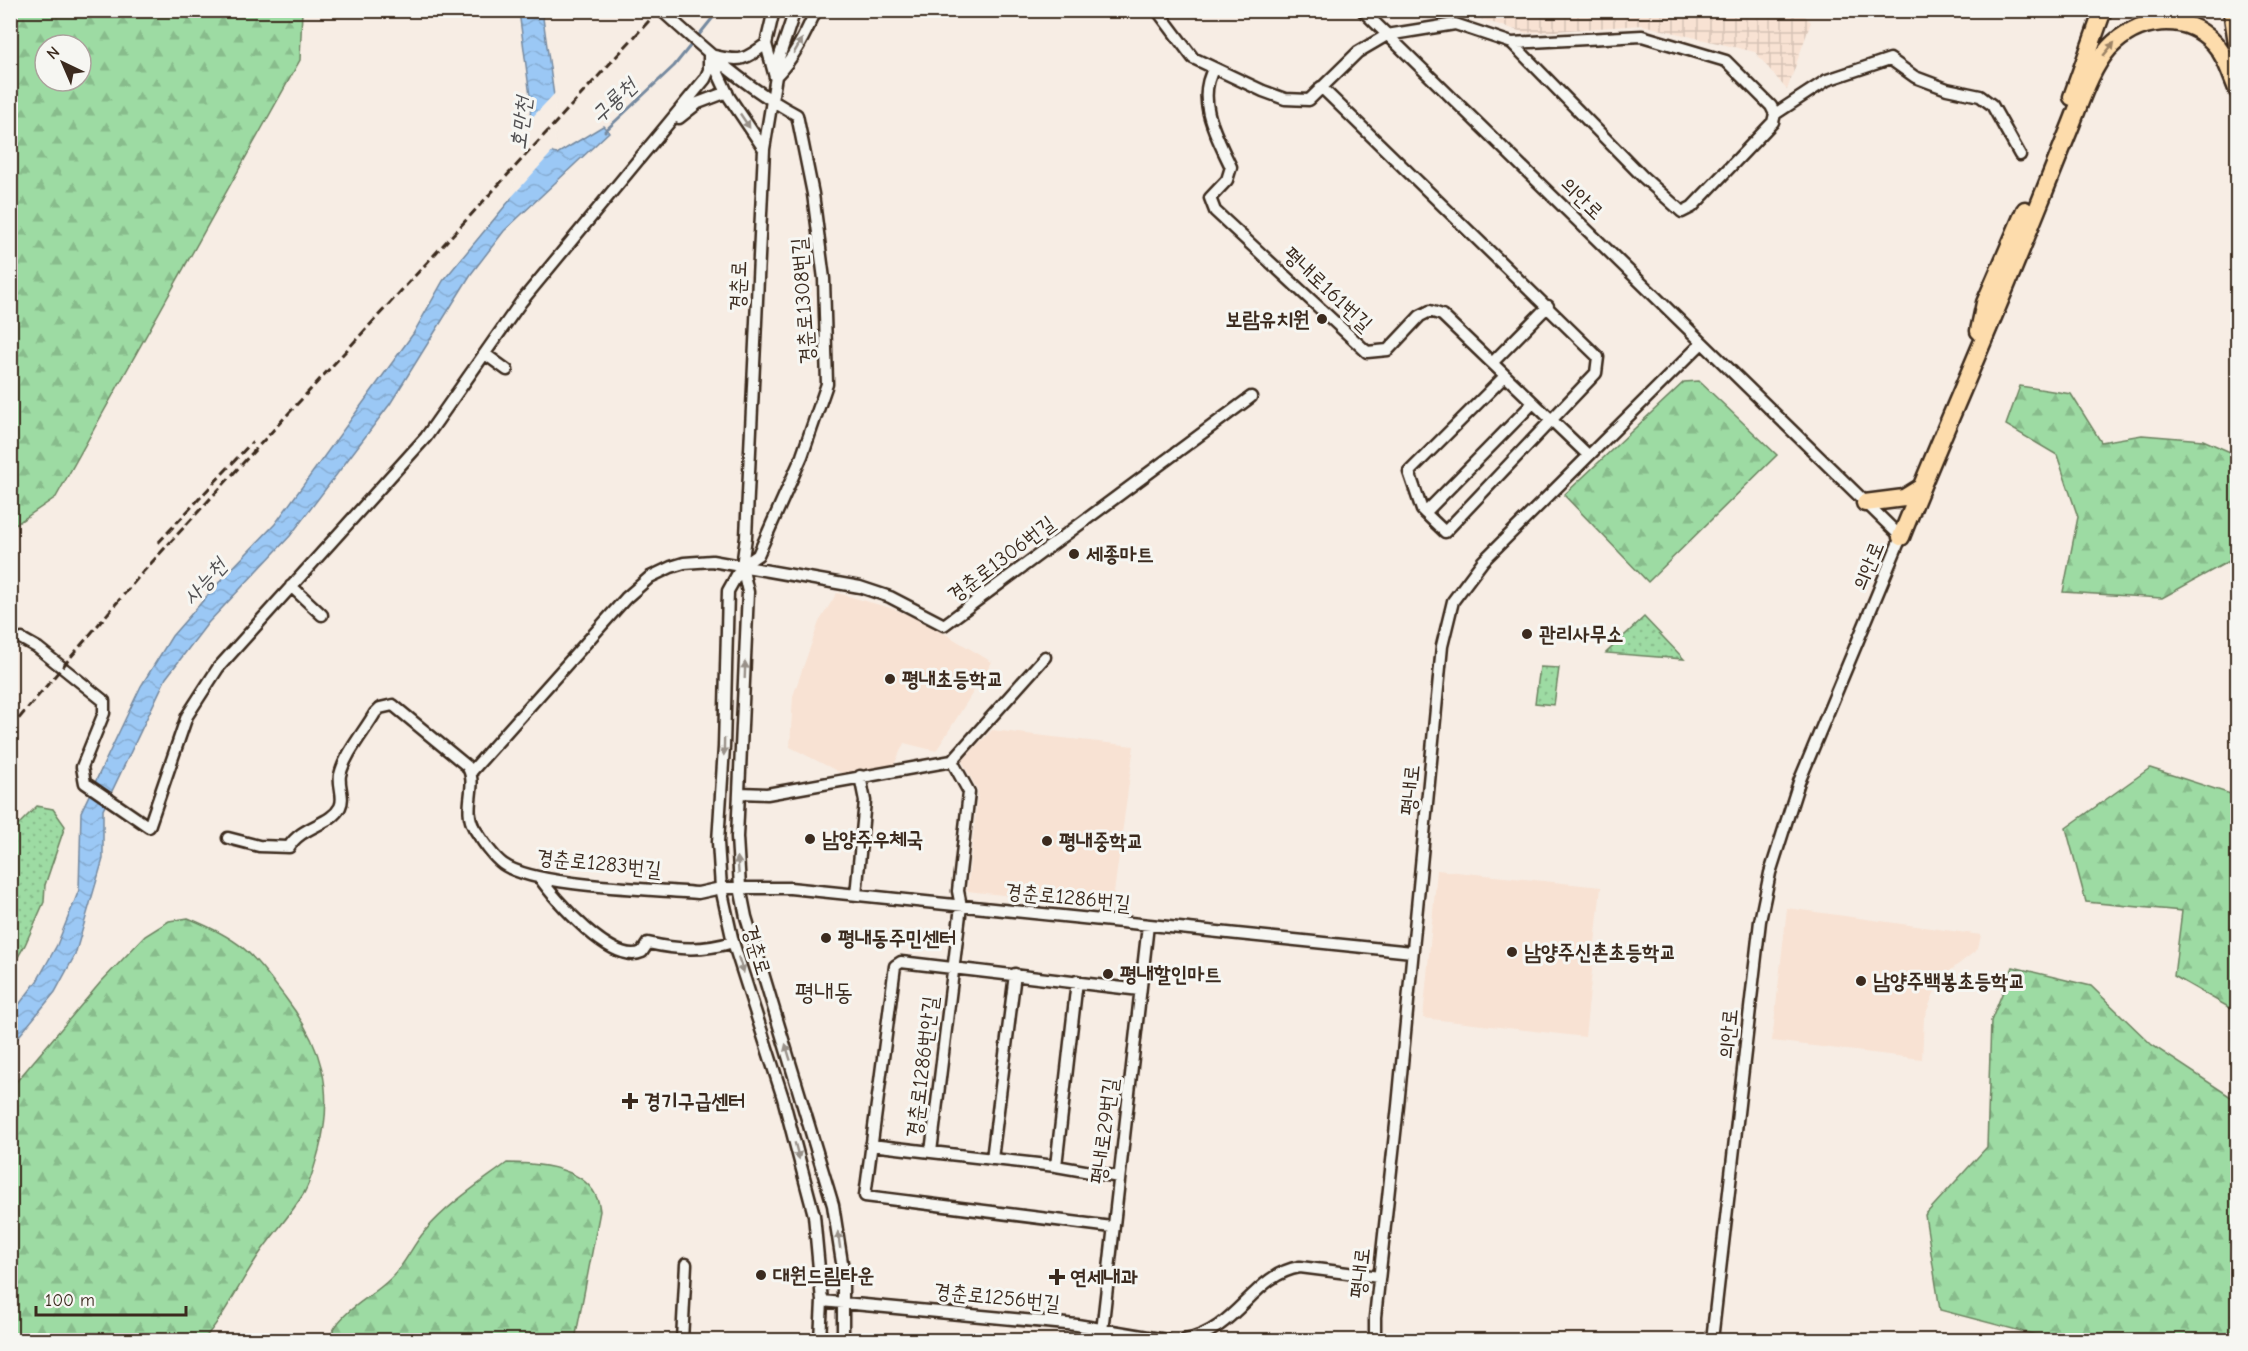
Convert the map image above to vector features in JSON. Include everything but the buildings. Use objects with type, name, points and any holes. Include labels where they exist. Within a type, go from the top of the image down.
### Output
[{"type":"highway","points":[[1972,361],[1985,303],[2064,119],[2103,10]]},
{"type":"highway","points":[[2232,10],[2238,49]]},
{"type":"highway","points":[[1901,537],[1972,361],[1998,308],[2081,100],[2107,50],[2133,28],[2165,21],[2181,24],[2213,41],[2224,56],[2238,91]]},
{"type":"highway","points":[[1865,503],[1904,498],[1920,488]]},
{"type":"street","points":[[660,10],[705,51],[771,101]]},
{"type":"street","points":[[774,10],[766,44],[775,78]]},
{"type":"street","name":"경춘로","points":[[795,10],[775,78],[764,148],[746,537],[742,566],[748,592],[737,837],[740,887],[746,917],[833,1205],[843,1269],[845,1303],[843,1341]]},
{"type":"street","points":[[775,78],[788,64],[816,10]]},
{"type":"street","points":[[1157,10],[1193,58],[1286,99],[1309,100],[1358,52],[1387,35],[1455,24],[1512,43],[1642,36],[1726,61],[1771,106],[1775,114],[1773,122],[1692,207],[1683,212],[1643,177],[1512,43]]},
{"type":"street","name":"의안로","points":[[1362,10],[1901,537],[1799,782],[1770,873],[1760,921],[1712,1341]]},
{"type":"street","points":[[705,51],[735,61],[747,58],[766,44]]},
{"type":"street","points":[[705,51],[727,92],[764,148]]},
{"type":"street","points":[[22,639],[55,660],[104,701],[104,713],[82,767],[85,783],[138,821],[149,826],[181,732],[200,695],[229,653],[426,437],[521,302],[705,79],[709,70],[705,51]]},
{"type":"street","points":[[1775,114],[1827,80],[1890,59],[1915,77],[1986,100],[1998,114],[2008,137],[2020,155]]},
{"type":"street","name":"평내로161번길","points":[[1214,68],[1207,80],[1209,121],[1231,167],[1227,180],[1210,198],[1215,211],[1367,352],[1388,350],[1420,316],[1430,311],[1442,315],[1588,455]]},
{"type":"street","points":[[1321,87],[1598,357],[1596,373],[1445,532],[1425,513],[1409,472],[1505,376]]},
{"type":"street","points":[[656,139],[698,103],[727,92]]},
{"type":"street","name":"경춘로1308번길","points":[[742,566],[758,555],[802,456],[827,384],[828,373],[824,279],[813,194],[797,115],[771,101]]},
{"type":"street","points":[[1492,363],[1548,306]]},
{"type":"street","name":"평내로","points":[[1375,1341],[1379,1277],[1442,646],[1453,601],[1483,561],[1702,343]]},
{"type":"street","points":[[484,354],[507,370]]},
{"type":"street","name":"경춘로1306번길","points":[[742,566],[860,586],[890,597],[944,625],[1251,397]]},
{"type":"street","points":[[1425,513],[1533,403]]},
{"type":"street","points":[[228,838],[259,846],[289,847],[298,834],[335,814],[341,802],[339,783],[343,766],[375,713],[386,705],[398,707],[471,772],[626,598],[650,577],[684,563],[712,561],[742,566]]},
{"type":"street","name":"경춘로","points":[[742,566],[728,591],[724,747],[718,842],[721,888],[733,942],[783,1098],[811,1205],[819,1253],[822,1301],[820,1341]]},
{"type":"street","points":[[291,586],[322,615]]},
{"type":"street","points":[[740,793],[767,794],[952,761],[1045,657]]},
{"type":"street","name":"경춘로1286번안길","points":[[952,761],[969,792],[958,891],[961,906],[931,1152],[1056,1166],[1119,1177]]},
{"type":"street","name":"경춘로1283번길","points":[[471,772],[468,805],[473,825],[503,864],[523,874],[540,878],[698,893],[721,888]]},
{"type":"street","points":[[856,895],[865,801],[860,776]]},
{"type":"street","points":[[540,878],[551,894],[587,929],[627,954],[642,952],[648,943],[681,950],[717,947],[733,942]]},
{"type":"street","name":"경춘로1286번길","points":[[721,888],[790,888],[1412,952]]},
{"type":"street","name":"평내로29번길","points":[[1102,1335],[1112,1227],[1148,925]]},
{"type":"street","points":[[1112,1227],[865,1196],[871,1145],[895,966],[901,962],[1140,990]]},
{"type":"street","points":[[992,1159],[1015,974]]},
{"type":"street","points":[[1056,1166],[1077,981]]},
{"type":"street","points":[[871,1145],[931,1152]]},
{"type":"street","points":[[682,1341],[686,1263]]},
{"type":"street","points":[[1185,1341],[1202,1338],[1220,1328],[1275,1275],[1287,1269],[1300,1267],[1379,1277]]},
{"type":"street","name":"경춘로1256번길","points":[[822,1301],[1167,1341]]},
{"type":"shaded area","points":[[1417,11],[1799,11],[1811,22],[1787,90],[1755,52],[1642,25],[1526,33],[1470,16]]},
{"type":"shaded area","name":"평내초등학교","points":[[837,593],[894,609],[927,623],[992,662],[936,751],[904,743],[894,765],[843,774],[790,747],[793,696],[819,622]]},
{"type":"shaded area","name":"평내중학교","points":[[992,730],[1134,746],[1112,907],[967,891],[978,791],[962,761]]},
{"type":"shaded area","name":"남양주신촌초등학교","points":[[1437,870],[1601,887],[1585,1037],[1423,1018]]},
{"type":"shaded area","name":"남양주백봉초등학교","points":[[1787,908],[1981,935],[1978,949],[1951,970],[1934,993],[1924,1018],[1922,1059],[1772,1041]]},
{"type":"green space","points":[[11,10],[302,11],[300,60],[56,497],[15,525],[11,537]]},
{"type":"green space","points":[[1699,381],[1777,455],[1648,582],[1564,495],[1684,382]]},
{"type":"green space","points":[[2020,386],[2071,394],[2101,442],[2142,435],[2203,440],[2237,455],[2237,580],[2231,560],[2162,598],[2063,592],[2078,517],[2057,455],[2006,425]]},
{"type":"green space","points":[[1644,617],[1684,659],[1606,653]]},
{"type":"green space","points":[[1540,667],[1559,668],[1554,705],[1535,703]]},
{"type":"green space","points":[[2150,768],[2237,796],[2237,1012],[2174,976],[2182,911],[2086,902],[2066,828]]},
{"type":"green space","points":[[37,806],[53,809],[65,826],[45,885],[44,902],[25,945],[11,969],[11,832]]},
{"type":"green space","points":[[188,918],[221,933],[244,948],[285,997],[308,1033],[322,1069],[326,1108],[324,1128],[309,1183],[203,1340],[11,1340],[11,1088],[100,983],[145,936],[169,921]]},
{"type":"green space","points":[[2013,967],[2091,986],[2152,1045],[2237,1101],[2237,1340],[2055,1340],[1940,1310],[1925,1215],[1987,1147],[1991,1021]]},
{"type":"green space","points":[[507,1163],[536,1164],[565,1171],[589,1185],[596,1197],[600,1211],[575,1340],[329,1340],[333,1330],[347,1313],[396,1273],[420,1237],[434,1221]]},
{"type":"water","points":[[519,11],[542,11],[554,96],[552,153],[557,154],[603,126],[609,132],[504,231],[471,274],[390,404],[290,536],[208,623],[166,678],[103,810],[103,859],[75,955],[55,992],[11,1046],[11,1015],[37,981],[57,945],[79,890],[81,812],[141,686],[172,636],[275,524],[413,334],[443,281],[510,200],[527,159],[531,104]]},
{"type":"pier","points":[[556,92],[555,149],[488,223],[508,198],[524,158],[526,124]]},
{"type":"waterway","name":"구룡천","points":[[605,131],[674,66],[719,10]]},
{"type":"railway","points":[[10,729],[142,573],[659,10]]},
{"type":"railway","points":[[158,543],[252,442]]},
{"type":"place","name":"보람유치원","points":[[1322,319]]},
{"type":"place","name":"세종마트","points":[[1074,554]]},
{"type":"place","name":"관리사무소","points":[[1527,634]]},
{"type":"place","name":"평내초등학교","points":[[890,679]]},
{"type":"place","name":"남양주우체국","points":[[810,839]]},
{"type":"place","name":"평내중학교","points":[[1047,841]]},
{"type":"place","name":"평내동주민센터","points":[[826,938]]},
{"type":"place","name":"남양주신촌초등학교","points":[[1512,952]]},
{"type":"place","name":"평내할인마트","points":[[1108,974]]},
{"type":"place","name":"남양주백봉초등학교","points":[[1861,981]]},
{"type":"place","name":"경기구급센터","points":[[630,1101]]},
{"type":"place","name":"대원드림타운","points":[[761,1275]]},
{"type":"place","name":"연세내과","points":[[1057,1277]]},
{"type":"district","name":"평내동","points":[[824,992]]},
{"type":"water label","name":"호만천","points":[[520,123]]},
{"type":"water label","name":"사능천","points":[[204,581]]}]
